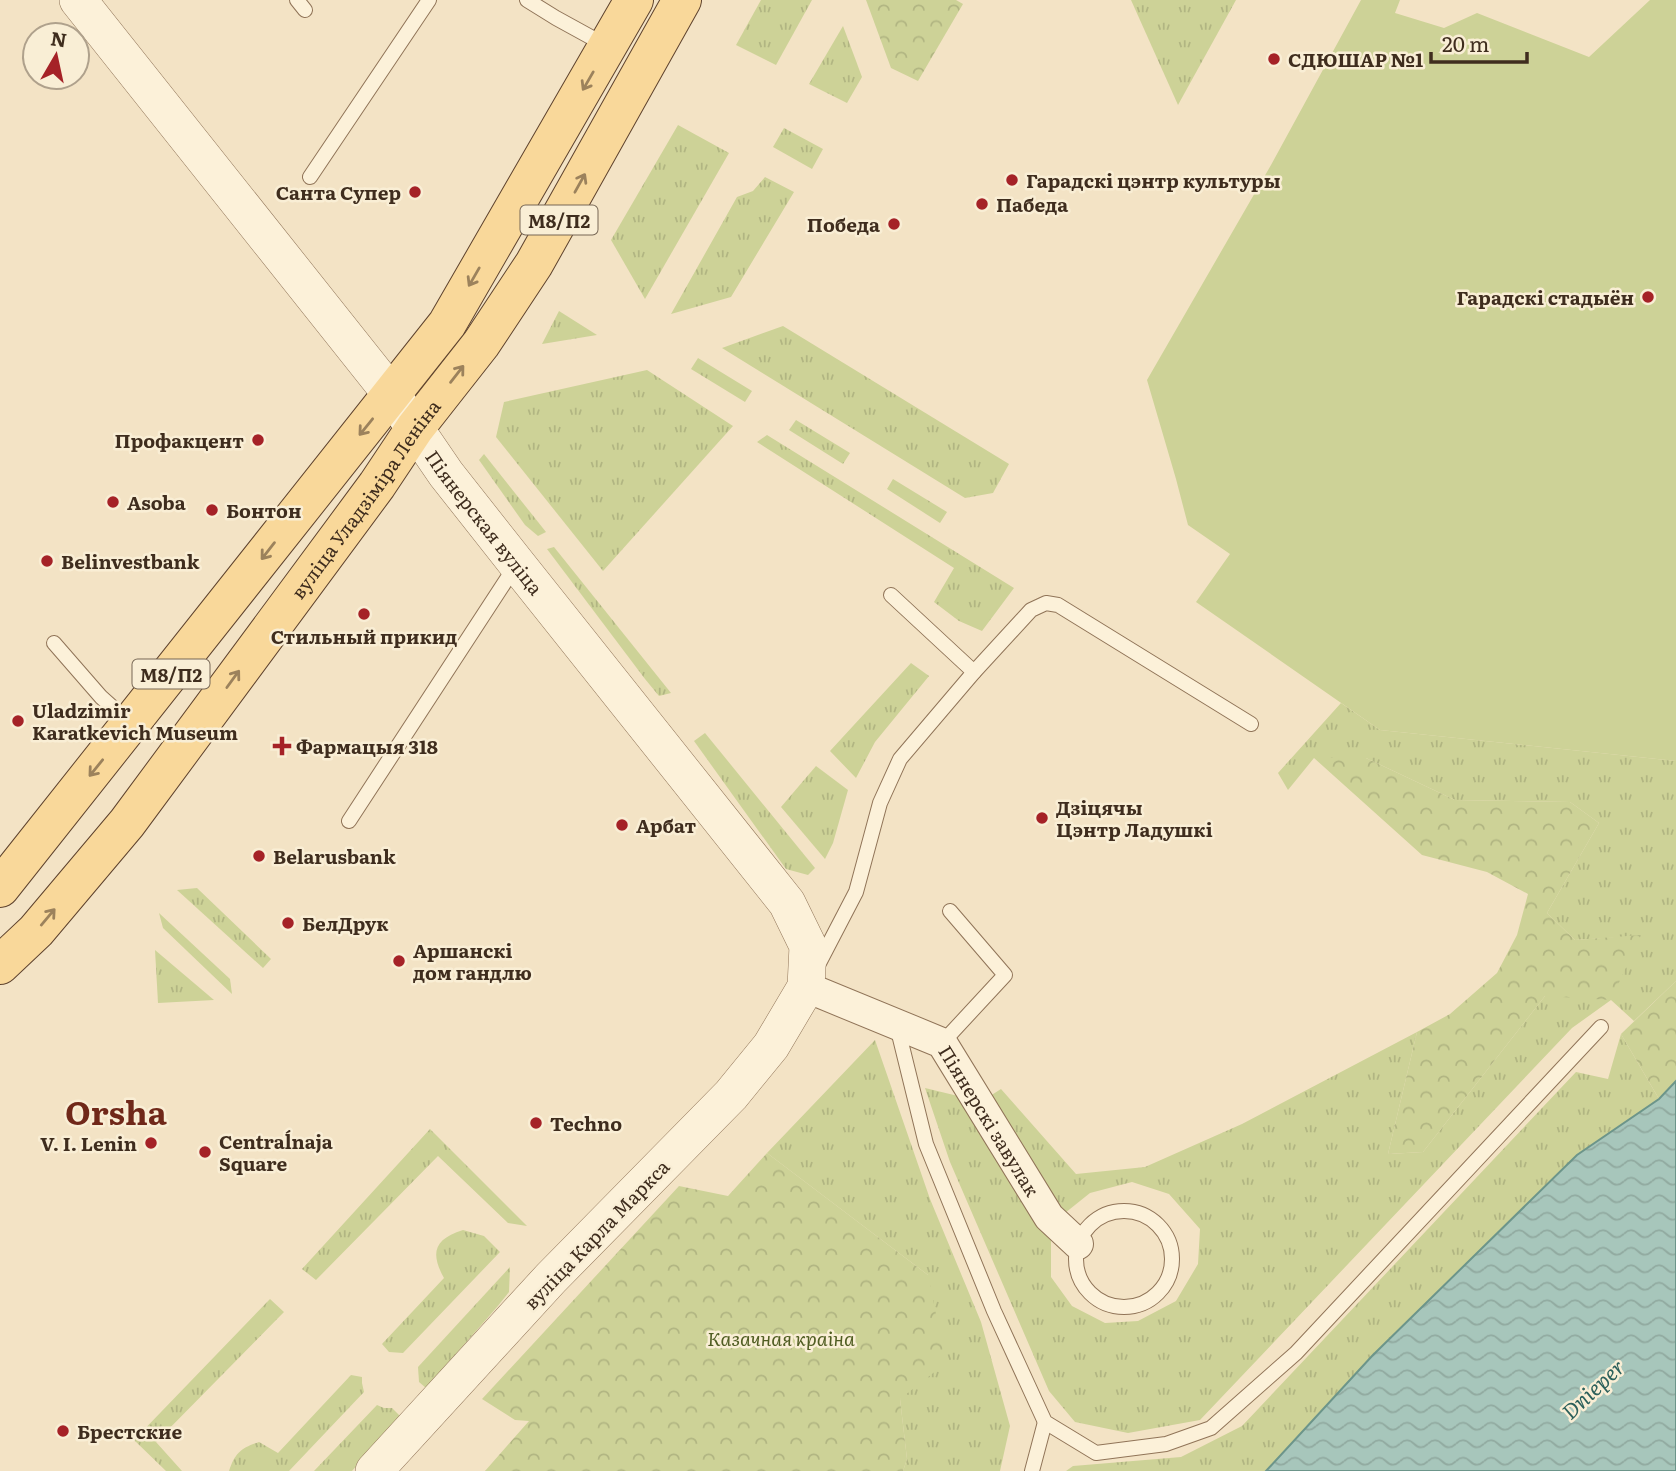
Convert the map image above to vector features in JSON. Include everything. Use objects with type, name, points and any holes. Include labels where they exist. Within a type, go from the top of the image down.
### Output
[{"type":"main road","name":"вуліца Уладзіміра Леніна","points":[[0,888],[447,324],[634,0]]},
{"type":"main road","name":"вуліца Уладзіміра Леніна","points":[[0,965],[36,931],[127,823],[377,485],[415,428],[481,344],[534,264],[682,0]]},
{"type":"street","name":"Піянерская вуліца","points":[[78,0],[391,395],[446,474],[788,903],[808,946],[806,988]]},
{"type":"street","name":"Піянерскі завулак","points":[[806,988],[942,1043],[1049,1217],[1078,1244]]},
{"type":"street","name":"вуліца Карла Маркса","points":[[374,1471],[551,1278],[731,1096],[771,1046],[806,988]]},
{"type":"lane","points":[[310,177],[429,0]]},
{"type":"lane","points":[[527,0],[608,47]]},
{"type":"lane","points":[[349,821],[517,564]]},
{"type":"lane","points":[[891,595],[974,672]]},
{"type":"lane","points":[[806,988],[856,892],[880,803],[900,759],[1031,610],[1046,603],[1058,605],[1251,724]]},
{"type":"lane","points":[[54,643],[101,697],[131,723]]},
{"type":"lane","points":[[942,1043],[1005,975],[950,911]]},
{"type":"lane","points":[[897,1026],[926,1144],[994,1311],[1045,1422],[1096,1452],[1166,1444],[1211,1428],[1296,1353],[1601,1027]]},
{"type":"lane","points":[[1124,1210],[1139,1213],[1164,1230],[1171,1243],[1171,1274],[1164,1287],[1153,1298],[1140,1305],[1110,1305],[1085,1288],[1078,1274],[1078,1244],[1085,1230],[1109,1213],[1124,1210]]},
{"type":"lane","points":[[1032,1471],[1045,1422]]},
{"type":"green space","points":[[761,0],[812,0],[776,65],[736,45]]},
{"type":"green space","points":[[866,0],[956,0],[963,4],[918,81],[891,68]]},
{"type":"green space","points":[[1131,0],[1236,0],[1178,105]]},
{"type":"green space","points":[[1361,0],[1400,0],[1395,13],[1444,28],[1477,13],[1589,57],[1650,0],[1676,0],[1676,761],[1380,730],[1196,602],[1230,554],[1188,525],[1147,380],[1271,165]]},
{"type":"green space","points":[[843,26],[862,77],[847,103],[809,84]]},
{"type":"green space","points":[[678,125],[729,153],[645,299],[611,240]]},
{"type":"green space","points":[[784,128],[823,149],[812,169],[773,147]]},
{"type":"green space","points":[[765,177],[794,192],[731,297],[671,314],[737,197],[753,191]]},
{"type":"green space","points":[[559,311],[597,335],[542,344]]},
{"type":"green space","points":[[783,326],[1009,464],[993,493],[965,498],[722,348]]},
{"type":"green space","points":[[698,358],[752,391],[745,402],[691,369]]},
{"type":"green space","points":[[647,370],[733,426],[603,571],[496,437],[504,402]]},
{"type":"green space","points":[[796,420],[850,453],[843,464],[789,430]]},
{"type":"green space","points":[[767,435],[1014,588],[982,631],[959,621],[934,602],[954,568],[757,442]]},
{"type":"green space","points":[[484,454],[546,532],[538,536],[525,525],[479,460]]},
{"type":"green space","points":[[893,479],[947,512],[940,523],[887,489]]},
{"type":"green space","points":[[554,547],[671,693],[659,696],[645,679],[547,549]]},
{"type":"green space","points":[[911,663],[929,676],[875,742],[856,778],[830,751]]},
{"type":"green space","points":[[1341,703],[1380,730],[1676,761],[1676,981],[1634,1021],[1611,1000],[1572,1028],[1200,1420],[1128,1433],[1075,1422],[1049,1391],[950,1162],[925,1088],[958,1096],[1024,1203],[1051,1240],[1051,1277],[1072,1306],[1105,1323],[1138,1321],[1176,1301],[1198,1264],[1200,1229],[1169,1194],[1132,1182],[1090,1193],[1065,1213],[990,1096],[1001,1089],[1076,1174],[1145,1167],[1242,1124],[1417,1032],[1388,1154],[1423,1152],[1545,996],[1640,936],[1575,940],[1547,913],[1599,823],[1570,802],[1455,800],[1366,758],[1314,758],[1288,790],[1278,773]]},
{"type":"green space","points":[[705,733],[815,868],[808,875],[786,869],[694,741]]},
{"type":"green space","points":[[1314,758],[1366,758],[1455,800],[1570,802],[1599,823],[1547,913],[1575,940],[1641,935],[1611,1000],[1545,996],[1423,1152],[1388,1154],[1417,1032],[1450,1014],[1497,973],[1517,935],[1528,894],[1487,872],[1422,855]]},
{"type":"green space","points":[[816,766],[848,790],[833,843],[825,859],[781,807]]},
{"type":"green space","points":[[197,888],[271,959],[263,968],[177,890]]},
{"type":"green space","points":[[159,913],[230,979],[232,994],[163,928]]},
{"type":"green space","points":[[155,950],[214,1000],[158,1003]]},
{"type":"green space","points":[[1676,981],[1676,1081],[1659,1099],[1621,1034]]},
{"type":"green space","points":[[1621,1034],[1659,1099],[1577,1155],[1372,1356],[1266,1471],[1066,1471],[1073,1466],[1181,1457],[1242,1426],[1576,1072],[1608,1079]]},
{"type":"green space","points":[[875,1040],[930,1199],[981,1322],[1010,1426],[1000,1471],[903,1471],[907,1459],[900,1399],[928,1275],[767,1153]]},
{"type":"green space","points":[[430,1129],[527,1226],[508,1223],[438,1156],[316,1280],[302,1269]]},
{"type":"green space","name":"Казачная краіна","points":[[767,1153],[928,1275],[946,1363],[900,1399],[907,1459],[903,1471],[485,1471],[529,1421],[515,1420],[482,1399],[679,1186],[728,1196]]},
{"type":"green space","points":[[463,1230],[484,1236],[500,1252],[403,1353],[389,1352],[382,1344],[444,1278],[437,1261],[437,1248],[446,1238]]},
{"type":"green space","points":[[510,1267],[509,1292],[426,1388],[419,1382],[418,1367]]},
{"type":"green space","points":[[270,1299],[284,1312],[156,1442],[182,1471],[166,1471],[134,1440]]},
{"type":"green space","points":[[351,1375],[362,1377],[364,1392],[289,1471],[229,1471],[236,1455],[253,1444],[259,1442],[278,1453]]},
{"type":"green space","points":[[377,1405],[392,1408],[400,1416],[352,1471],[314,1471]]},
{"type":"water","name":"Dnieper","points":[[1676,1081],[1676,1471],[1266,1471],[1372,1356],[1577,1155],[1659,1099]]},
{"type":"place","name":"СДЮШАР №1","points":[[1274,59]]},
{"type":"place","name":"Гарадскі цэнтр культуры","points":[[1012,180]]},
{"type":"place","name":"Санта Супер","points":[[415,192]]},
{"type":"place","name":"Пабеда","points":[[982,204]]},
{"type":"place","name":"Победа","points":[[894,224]]},
{"type":"place","name":"Гарадскі стадыён","points":[[1648,297]]},
{"type":"place","name":"Профакцент","points":[[258,440]]},
{"type":"place","name":"Asoba","points":[[113,502]]},
{"type":"place","name":"Бонтон","points":[[212,510]]},
{"type":"place","name":"Belinvestbank","points":[[47,561]]},
{"type":"place","name":"Стильный прикид","points":[[364,614]]},
{"type":"place","name":"Uladzimir Karatkevich Museum","points":[[18,721]]},
{"type":"place","name":"Фармацыя 318","points":[[282,746]]},
{"type":"place","name":"Дзіцячы Цэнтр Ладушкі","points":[[1042,818]]},
{"type":"place","name":"Арбат","points":[[622,825]]},
{"type":"place","name":"Belarusbank","points":[[259,856]]},
{"type":"place","name":"БелДрук","points":[[288,923]]},
{"type":"place","name":"Аршанскі дом гандлю","points":[[399,961]]},
{"type":"place","name":"Techno","points":[[536,1123]]},
{"type":"place","name":"V. I. Lenin","points":[[151,1143]]},
{"type":"place","name":"Centraĺnaja Square","points":[[205,1152]]},
{"type":"place","name":"Брестские","points":[[63,1431]]},
{"type":"district","name":"Orsha","points":[[116,1110]]}]
